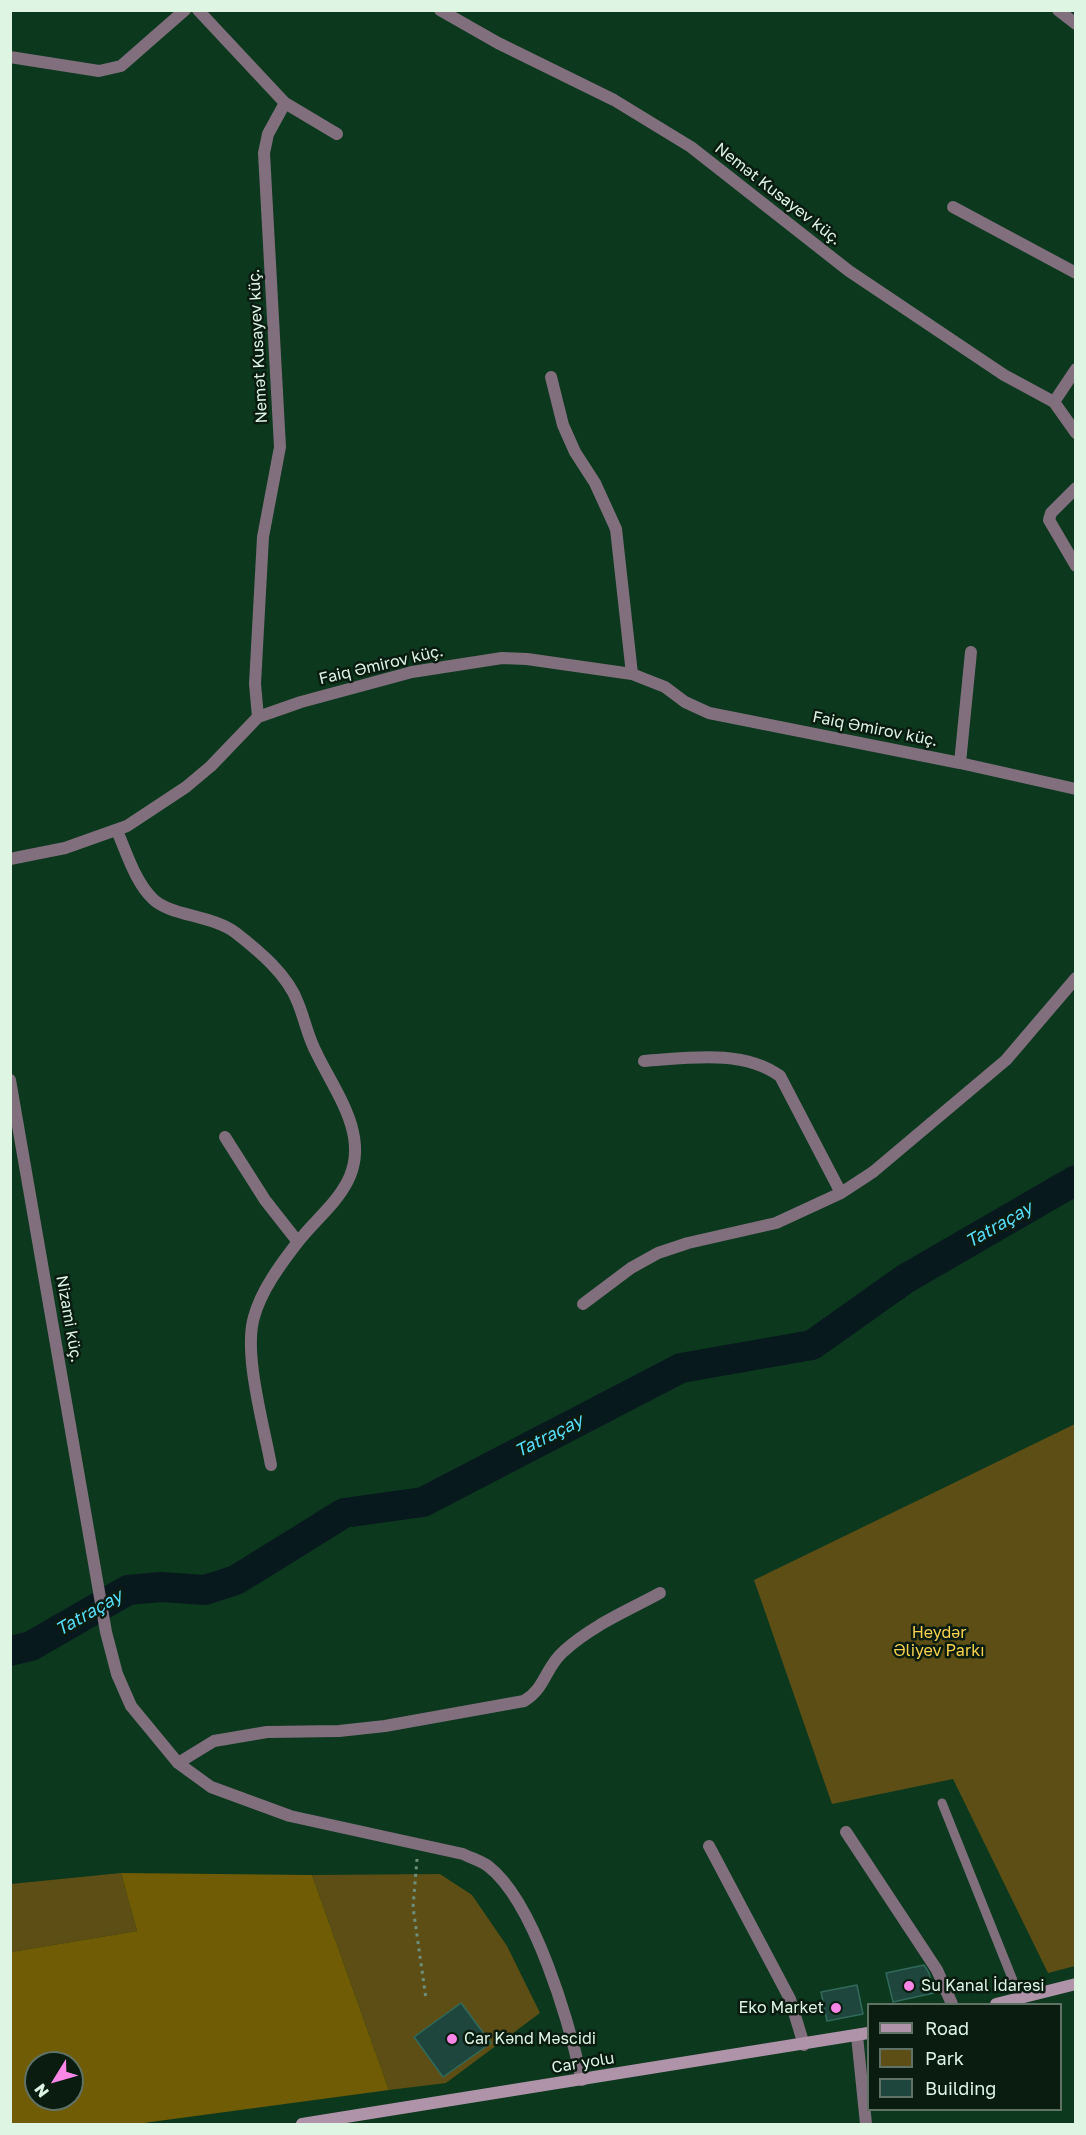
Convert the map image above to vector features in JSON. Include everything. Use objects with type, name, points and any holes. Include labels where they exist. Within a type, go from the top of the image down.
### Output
[{"type":"street","points":[[10,57],[99,71],[121,66],[185,10]]},
{"type":"street","points":[[198,10],[285,103],[337,134]]},
{"type":"street","name":"Nemət Kusayev küç.","points":[[440,10],[498,43],[614,100],[691,147],[849,271],[1004,375],[1054,402],[1076,433]]},
{"type":"street","points":[[1059,10],[1076,24]]},
{"type":"street","name":"Nemət Kusayev küç.","points":[[258,717],[255,684],[263,537],[280,447],[264,153],[268,134],[285,103]]},
{"type":"street","points":[[953,207],[1076,273]]},
{"type":"street","points":[[1054,402],[1076,369]]},
{"type":"street","points":[[551,377],[563,425],[575,452],[595,483],[616,529],[632,674]]},
{"type":"street","points":[[1076,488],[1051,513],[1049,520],[1076,566]]},
{"type":"street","points":[[960,763],[971,652]]},
{"type":"street","name":"Faiq Əmirov küç.","points":[[10,859],[65,848],[117,831],[186,786],[211,766],[258,717],[301,702],[412,672],[502,658],[528,658],[632,674],[665,687],[686,702],[709,713],[960,763],[1076,789]]},
{"type":"street","points":[[117,831],[142,886],[154,900],[223,924],[281,974],[298,1001],[312,1046],[353,1130],[356,1147],[353,1167],[337,1200],[298,1242],[267,1286],[254,1317],[249,1342],[271,1465]]},
{"type":"street","points":[[584,1304],[631,1268],[658,1253],[688,1243],[776,1223],[841,1193],[873,1172],[1006,1060],[1076,978]]},
{"type":"street","points":[[644,1061],[714,1057],[764,1064],[780,1076],[841,1193]]},
{"type":"street","name":"Nizami küç.","points":[[10,1080],[106,1632],[117,1674],[131,1706],[178,1763],[211,1787],[246,1802],[290,1816],[463,1854],[488,1866],[504,1883],[540,1949],[569,2024],[582,2080]]},
{"type":"street","points":[[225,1137],[265,1200],[298,1242]]},
{"type":"street","points":[[178,1763],[214,1741],[224,1739],[267,1732],[339,1731],[385,1726],[524,1701],[538,1693],[545,1675],[561,1653],[581,1636],[660,1593]]},
{"type":"street","points":[[846,1832],[937,1970],[952,2003]]},
{"type":"street","points":[[709,1846],[790,1998],[804,2045]]},
{"type":"street","points":[[1000,2003],[1076,1984]]},
{"type":"street","points":[[863,2034],[866,2124]]},
{"type":"street","name":"Car yolu","points":[[302,2124],[863,2034]]},
{"type":"lane","points":[[942,1803],[1020,1998]]},
{"type":"path","points":[[419,1845],[413,1907],[426,1999]]},
{"type":"green space","name":"Heydər Əliyev Parkı","points":[[1075,1424],[1075,1966],[1048,1973],[953,1779],[832,1804],[754,1580]]},
{"type":"green space","points":[[121,1873],[137,1931],[11,1952],[11,1884]]},
{"type":"green space","points":[[440,1874],[472,1895],[507,1946],[540,2013],[446,2083],[389,2090],[312,1875]]},
{"type":"shaded area","points":[[121,1873],[312,1875],[389,2090],[136,2124],[12,2124],[11,1952],[137,1931]]},
{"type":"building","points":[[924,1965],[929,1973],[934,1993],[893,2002],[886,1973]]},
{"type":"building","points":[[857,1985],[863,2014],[827,2021],[821,1992]]},
{"type":"building","points":[[461,2003],[491,2043],[443,2077],[414,2037]]},
{"type":"waterway","name":"Tatraçay","points":[[10,1651],[31,1646],[128,1590],[161,1587],[205,1590],[236,1580],[344,1513],[423,1502],[681,1368],[812,1345],[905,1279],[1076,1180]]},
{"type":"place","name":"Su Kanal İdarəsi","points":[[909,1986]]},
{"type":"place","name":"Eko Market","points":[[836,2008]]},
{"type":"place","name":"Car Kənd Məscidi","points":[[452,2039]]}]
